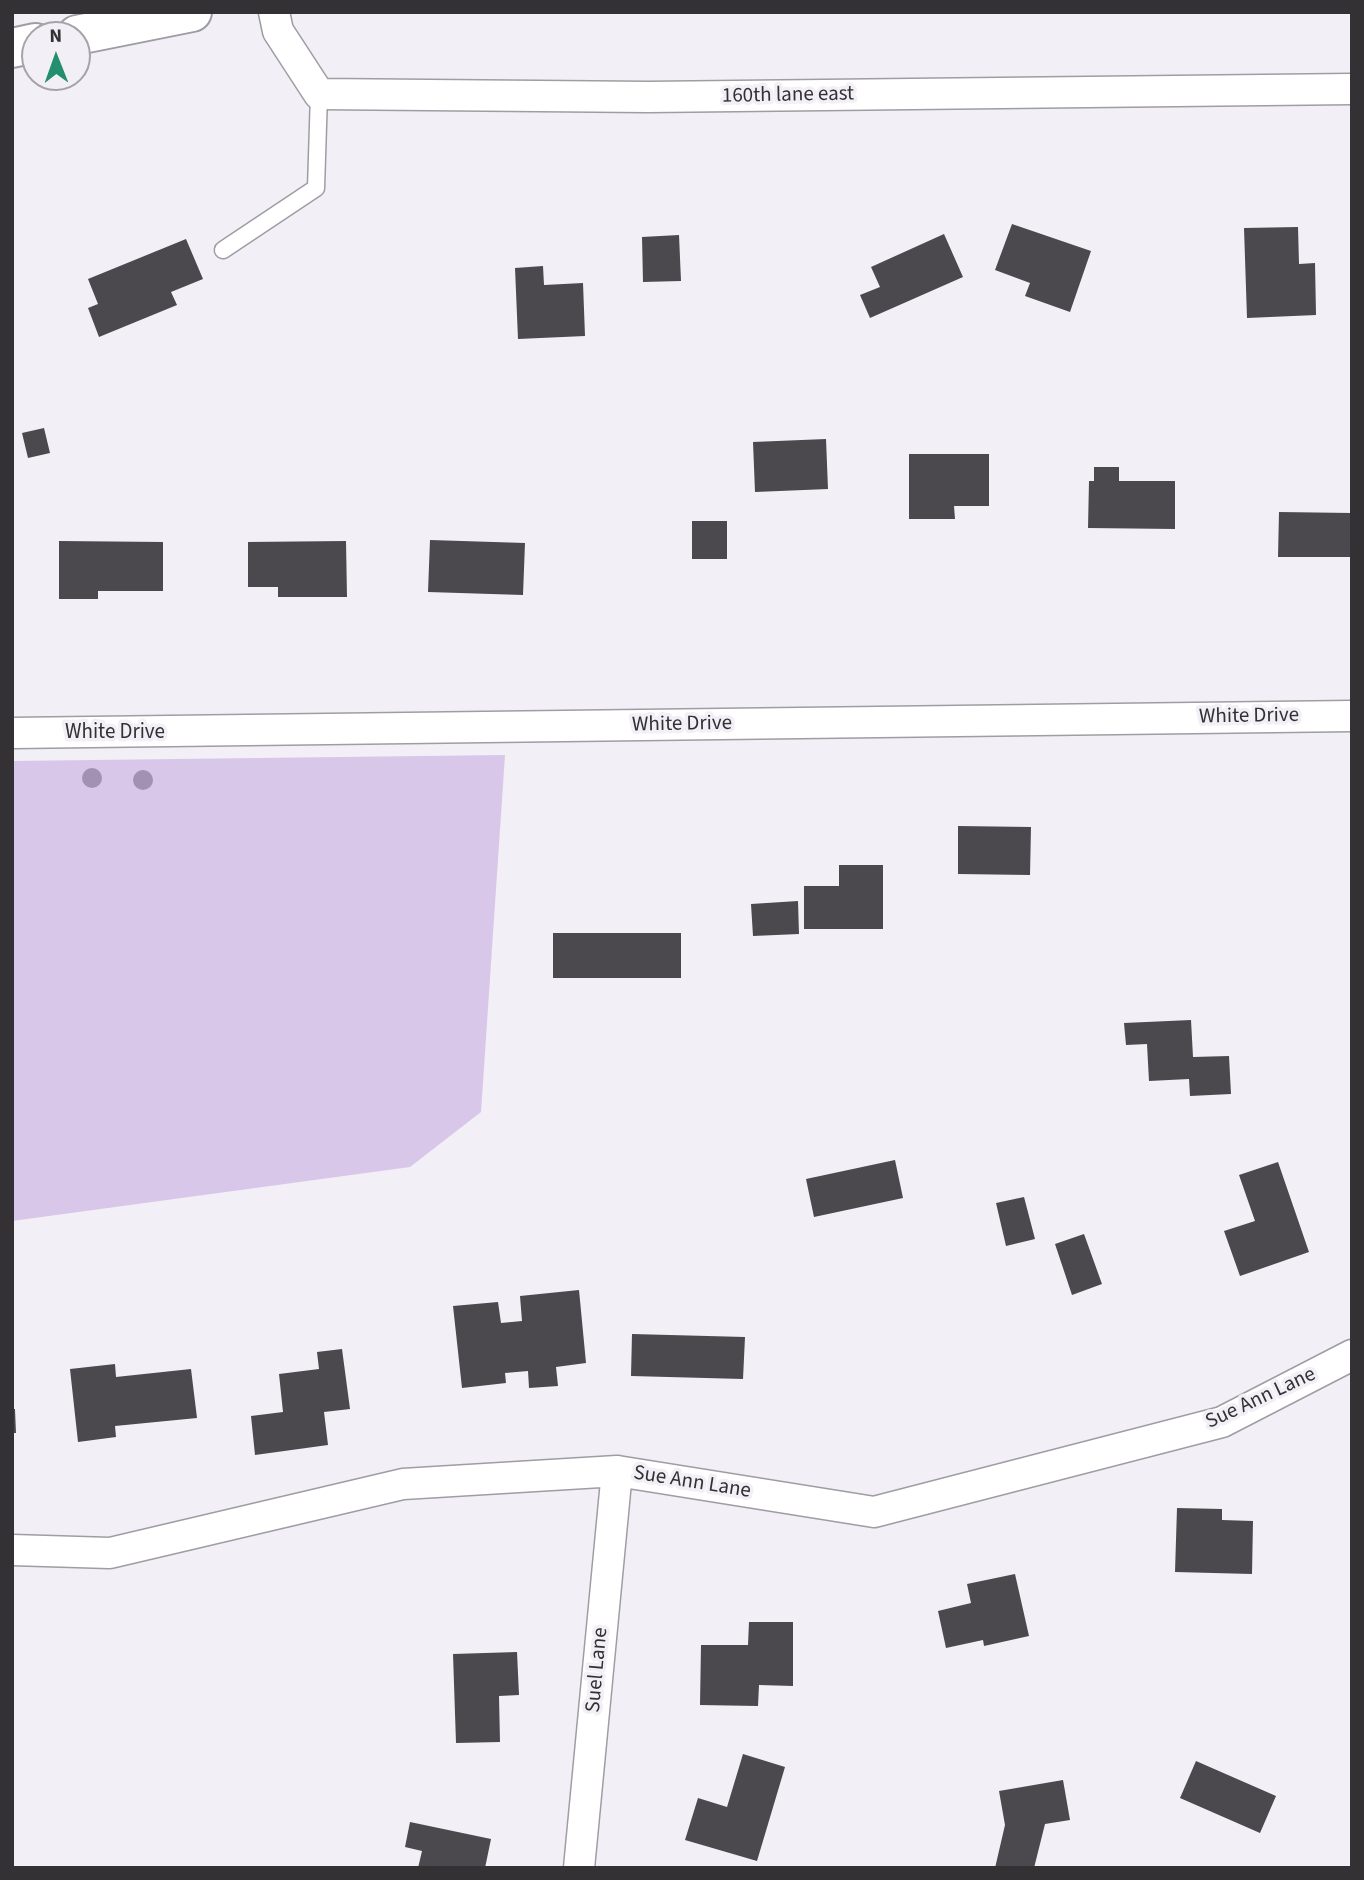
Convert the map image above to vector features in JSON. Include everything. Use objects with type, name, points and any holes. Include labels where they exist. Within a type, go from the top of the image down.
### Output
[{"type":"street","points":[[91,32],[192,12]]},
{"type":"street","points":[[274,12],[278,31],[319,94]]},
{"type":"street","name":"160th lane east","points":[[319,94],[648,97],[1352,89]]},
{"type":"street","name":"White Drive","points":[[12,733],[1352,716]]},
{"type":"street","name":"Sue Ann Lane","points":[[12,1550],[110,1553],[403,1484],[617,1471],[874,1512],[1222,1422],[1352,1354]]},
{"type":"street","name":"Suel Lane","points":[[579,1868],[617,1471]]},
{"type":"lane","points":[[223,250],[316,188],[319,94]]},
{"type":"shaded area","points":[[505,755],[481,1112],[410,1167],[12,1221],[12,761]]},
{"type":"building","points":[[1012,224],[1091,251],[1070,312],[1025,296],[1030,283],[995,270]]},
{"type":"building","points":[[1298,227],[1299,264],[1315,263],[1316,315],[1247,318],[1244,228]]},
{"type":"building","points":[[944,234],[963,277],[870,318],[860,295],[880,287],[871,267]]},
{"type":"building","points":[[679,235],[681,281],[643,282],[642,237]]},
{"type":"building","points":[[186,239],[203,279],[171,292],[177,305],[99,337],[88,308],[98,304],[88,279]]},
{"type":"building","points":[[543,266],[544,285],[583,283],[585,336],[518,339],[515,268]]},
{"type":"building","points":[[44,428],[50,453],[28,458],[22,433]]},
{"type":"building","points":[[826,439],[828,489],[755,492],[753,442]]},
{"type":"building","points":[[909,454],[989,454],[989,506],[954,506],[955,519],[909,519]]},
{"type":"building","points":[[1094,467],[1119,467],[1119,481],[1175,481],[1175,529],[1088,528],[1089,481],[1094,481]]},
{"type":"building","points":[[1279,512],[1352,513],[1352,557],[1278,557]]},
{"type":"building","points":[[692,521],[727,521],[727,559],[692,559]]},
{"type":"building","points":[[430,540],[525,543],[523,595],[428,592]]},
{"type":"building","points":[[59,541],[163,542],[163,591],[98,591],[98,599],[59,599]]},
{"type":"building","points":[[346,541],[347,597],[278,597],[278,587],[248,587],[248,542]]},
{"type":"building","points":[[958,826],[1031,827],[1030,875],[958,874]]},
{"type":"building","points":[[839,865],[883,865],[883,929],[804,929],[804,886],[839,886]]},
{"type":"building","points":[[798,901],[799,934],[753,936],[751,904]]},
{"type":"building","points":[[553,933],[681,933],[681,978],[553,978]]},
{"type":"building","points":[[1191,1020],[1193,1057],[1229,1056],[1231,1094],[1190,1096],[1189,1079],[1149,1081],[1147,1044],[1126,1045],[1124,1023]]},
{"type":"building","points":[[895,1160],[903,1198],[814,1217],[806,1179]]},
{"type":"building","points":[[1278,1162],[1309,1252],[1240,1276],[1224,1231],[1255,1221],[1239,1175]]},
{"type":"building","points":[[1024,1197],[1035,1239],[1006,1246],[996,1203]]},
{"type":"building","points":[[1084,1234],[1102,1284],[1072,1295],[1055,1244]]},
{"type":"building","points":[[579,1290],[586,1363],[556,1367],[558,1386],[529,1388],[528,1371],[505,1373],[506,1383],[462,1388],[453,1306],[498,1302],[501,1323],[522,1321],[520,1296]]},
{"type":"building","points":[[632,1334],[745,1337],[743,1379],[631,1376]]},
{"type":"building","points":[[342,1349],[350,1409],[324,1412],[328,1445],[255,1455],[251,1416],[283,1412],[279,1374],[319,1369],[317,1352]]},
{"type":"building","points":[[115,1364],[116,1377],[191,1369],[197,1418],[115,1426],[116,1437],[78,1442],[70,1369]]},
{"type":"building","points":[[12,1409],[15,1409],[16,1433],[12,1433]]},
{"type":"building","points":[[1177,1508],[1222,1509],[1222,1520],[1253,1521],[1252,1574],[1175,1572]]},
{"type":"building","points":[[1015,1574],[1029,1636],[984,1646],[983,1640],[946,1648],[938,1611],[971,1603],[967,1584]]},
{"type":"building","points":[[749,1622],[793,1622],[793,1686],[759,1685],[758,1706],[700,1705],[701,1645],[748,1645]]},
{"type":"building","points":[[517,1652],[519,1695],[499,1696],[500,1742],[456,1743],[453,1654]]},
{"type":"building","points":[[743,1754],[785,1767],[757,1861],[685,1840],[698,1798],[727,1807]]},
{"type":"building","points":[[1196,1761],[1276,1796],[1260,1833],[1180,1798]]},
{"type":"building","points":[[1063,1780],[1070,1820],[1045,1824],[1034,1868],[995,1868],[1005,1825],[999,1791]]},
{"type":"building","points":[[410,1822],[491,1839],[485,1868],[418,1868],[422,1851],[405,1847]]}]
